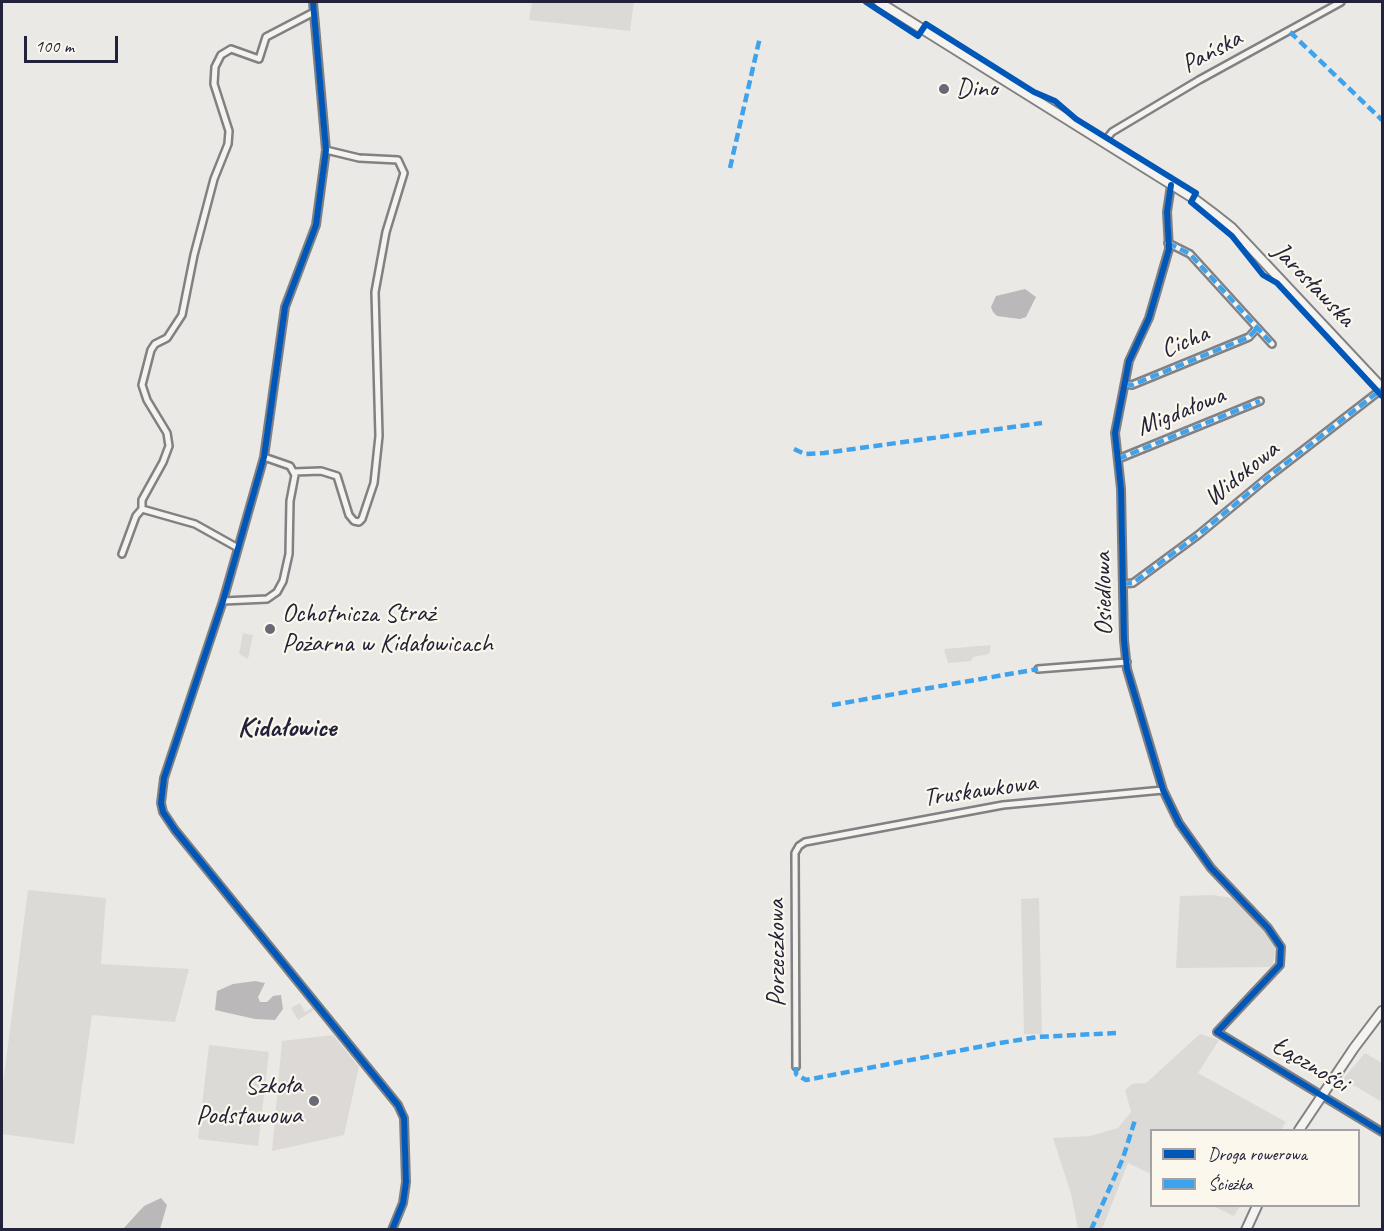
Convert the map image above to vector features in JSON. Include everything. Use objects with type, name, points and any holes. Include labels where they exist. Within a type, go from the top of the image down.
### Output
[{"type":"main road","name":"Jarosławska","points":[[879,2],[1193,198],[1232,228],[1383,389]]},
{"type":"main road","points":[[1300,1129],[1321,1095],[1383,1011]]},
{"type":"main road","points":[[1246,1230],[1257,1207]]},
{"type":"street","points":[[313,2],[326,150],[316,225],[289,292],[282,323],[264,457],[223,601],[164,778],[161,796],[163,812],[175,830],[398,1105],[404,1118],[406,1182],[403,1203],[392,1230]]},
{"type":"street","name":"Pańska","points":[[1104,142],[1112,132],[1199,80],[1341,2]]},
{"type":"street","points":[[122,554],[136,516],[142,509],[142,500],[169,446],[167,433],[147,400],[142,385],[144,372],[150,350],[155,344],[167,338],[182,315],[214,179],[228,144],[229,131],[214,84],[215,67],[221,55],[231,49],[259,59],[266,38],[314,12]]},
{"type":"street","points":[[294,472],[321,471],[337,477],[349,515],[354,521],[359,522],[362,519],[374,483],[379,436],[375,292],[386,232],[404,173],[398,160],[359,158],[326,150]]},
{"type":"street","name":"Osiedlowa","points":[[1171,185],[1167,212],[1168,243],[1162,279],[1149,318],[1130,361],[1115,433],[1127,662],[1163,790],[1192,844],[1278,941],[1282,954],[1280,965],[1217,1032]]},
{"type":"street","name":"Cicha","points":[[1168,243],[1190,254],[1272,344]]},
{"type":"street","name":"Cicha","points":[[1125,384],[1132,384],[1249,337],[1257,328]]},
{"type":"street","name":"Widokowa","points":[[1123,584],[1133,583],[1198,535],[1267,478],[1383,389]]},
{"type":"street","name":"Migdałowa","points":[[1118,459],[1260,401]]},
{"type":"street","points":[[223,601],[261,601],[273,596],[280,588],[289,554],[290,501],[294,472],[290,466],[264,457]]},
{"type":"street","points":[[142,509],[195,524],[238,548]]},
{"type":"street","points":[[1038,669],[1127,662]]},
{"type":"street","name":"Truskawkowa","points":[[805,842],[1003,805],[1163,790]]},
{"type":"street","name":"Porzeczkowa","points":[[796,1067],[795,853],[805,842]]},
{"type":"street","name":"Łączności","points":[[1217,1032],[1383,1132]]},
{"type":"shaded area","points":[[532,2],[634,2],[630,31],[529,20]]},
{"type":"shaded area","points":[[1025,289],[1036,297],[1026,317],[1020,319],[997,316],[993,312],[991,307],[996,296]]},
{"type":"shaded area","points":[[243,633],[253,635],[248,659],[239,654]]},
{"type":"shaded area","points":[[991,645],[989,654],[973,657],[971,661],[948,663],[944,649]]},
{"type":"shaded area","points":[[28,890],[106,898],[101,964],[189,969],[175,1022],[92,1015],[74,1144],[2,1134],[2,1091]]},
{"type":"shaded area","points":[[1212,895],[1233,898],[1276,944],[1273,967],[1176,968],[1180,896]]},
{"type":"shaded area","points":[[1039,898],[1042,1034],[1024,1034],[1021,899]]},
{"type":"shaded area","points":[[255,981],[265,983],[258,997],[260,1002],[267,1002],[273,996],[281,995],[283,1009],[275,1020],[255,1019],[215,1010],[217,991],[233,984]]},
{"type":"shaded area","points":[[300,1003],[305,1012],[312,1008],[314,1010],[298,1020],[291,1008]]},
{"type":"shaded area","points":[[1200,1034],[1219,1040],[1198,1073],[1286,1122],[1282,1129],[1150,1129],[1150,1174],[1128,1163],[1102,1229],[1078,1229],[1071,1194],[1053,1138],[1090,1136],[1118,1128],[1131,1112],[1125,1090],[1132,1084],[1146,1083]]},
{"type":"shaded area","name":"Szkoła Podstawowa","points":[[333,1035],[359,1067],[344,1135],[272,1151],[282,1041]]},
{"type":"shaded area","points":[[209,1045],[269,1052],[258,1146],[198,1139]]},
{"type":"shaded area","points":[[1365,1053],[1382,1063],[1382,1102],[1343,1079]]},
{"type":"shaded area","points":[[161,1198],[167,1205],[160,1229],[123,1229],[144,1206]]},
{"type":"shaded area","points":[[1215,1207],[1239,1207],[1234,1216]]},
{"type":"marked path","points":[[1290,32],[1382,120]]},
{"type":"marked path","points":[[730,168],[760,37]]},
{"type":"marked path","points":[[1168,243],[1190,254],[1272,344]]},
{"type":"marked path","points":[[1125,384],[1132,385],[1249,337],[1257,328]]},
{"type":"marked path","points":[[1123,584],[1133,583],[1198,535],[1382,389]]},
{"type":"marked path","points":[[1118,459],[1260,401]]},
{"type":"marked path","points":[[794,449],[805,454],[824,453],[1042,423]]},
{"type":"marked path","points":[[832,705],[1038,669]]},
{"type":"marked path","points":[[796,1067],[796,1074],[806,1080],[1037,1037],[1116,1033]]},
{"type":"marked path","points":[[1091,1230],[1123,1158],[1135,1120]]},
{"type":"cycle path","points":[[313,2],[326,150],[316,225],[285,307],[264,457],[223,601],[164,778],[161,803],[163,812],[175,830],[398,1105],[404,1118],[406,1182],[403,1203],[392,1230]]},
{"type":"cycle path","points":[[866,2],[918,36],[926,24],[1034,92],[1055,101],[1076,119],[1196,193],[1191,202],[1232,236],[1263,275],[1277,283],[1382,396]]},
{"type":"cycle path","points":[[1171,185],[1167,212],[1169,249],[1149,318],[1129,361],[1115,433],[1121,489],[1124,640],[1127,669],[1163,790],[1179,823],[1211,868],[1268,928],[1281,947],[1280,965],[1217,1032],[1382,1132]]},
{"type":"place","name":"Dino","points":[[944,89]]},
{"type":"place","name":"Ochotnicza Straż Pożarna w Kidałowicach","points":[[270,629]]},
{"type":"place","name":"Szkoła Podstawowa","points":[[314,1101]]},
{"type":"district","name":"Kidałowice","points":[[287,729]]}]
